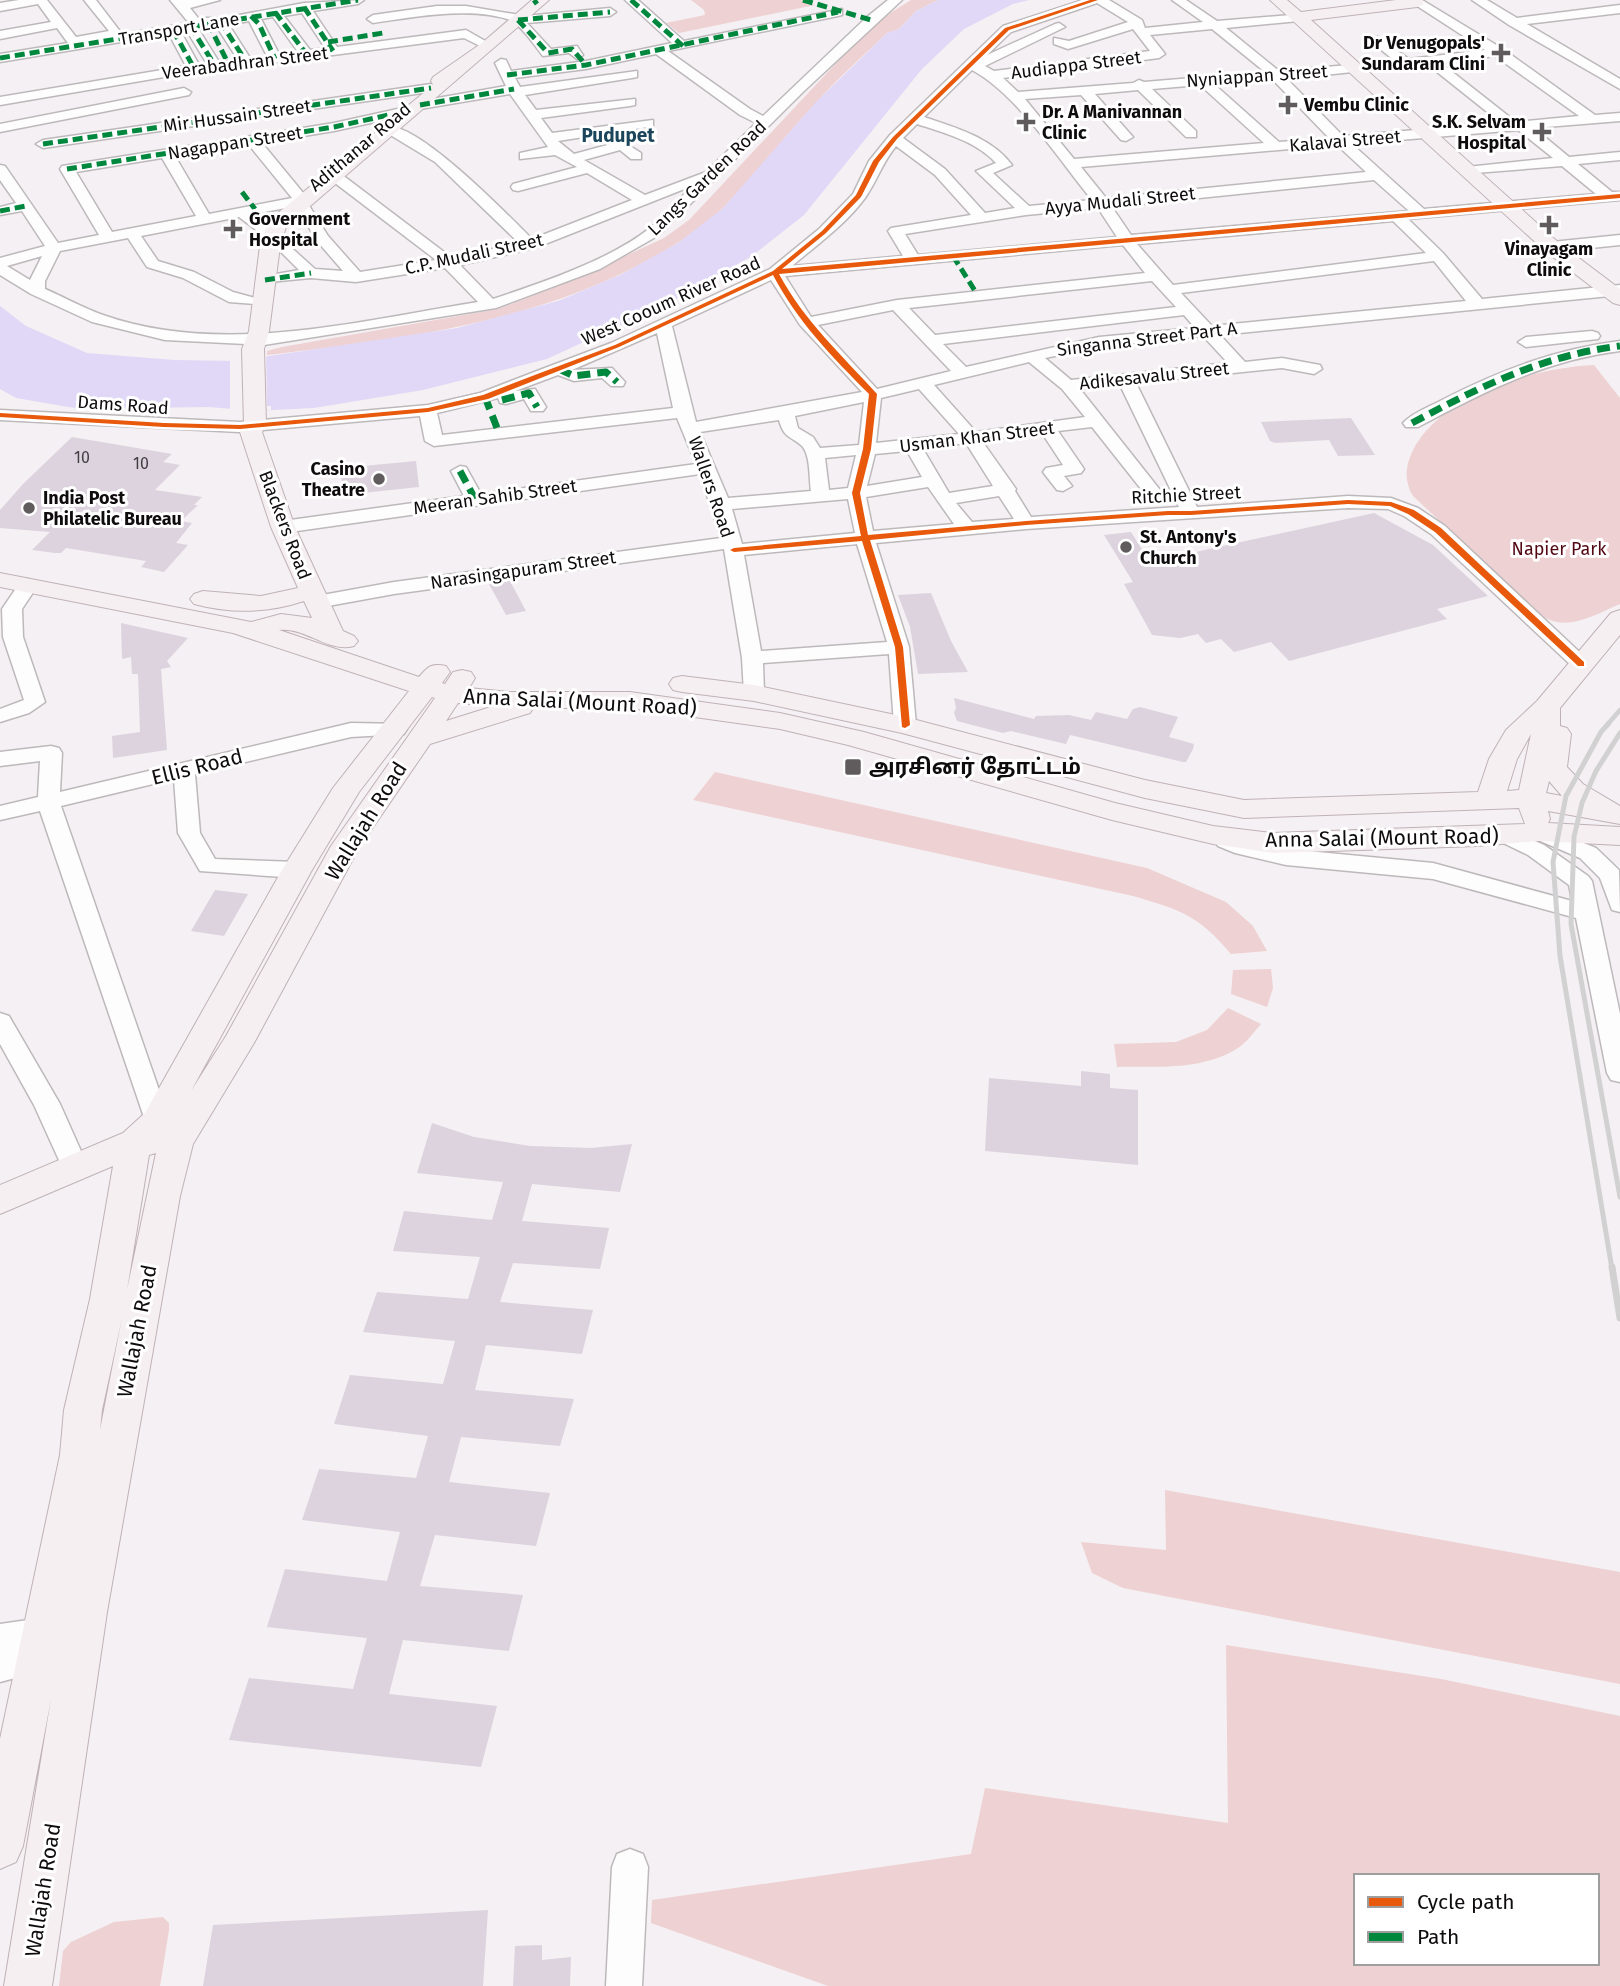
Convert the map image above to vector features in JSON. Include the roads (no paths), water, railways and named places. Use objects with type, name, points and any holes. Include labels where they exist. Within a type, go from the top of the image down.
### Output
[{"type":"main road","points":[[1278,0],[1358,68],[1552,247],[1617,293]]},
{"type":"main road","name":"Adithanar Road","points":[[247,340],[249,301],[259,243],[269,233],[272,219],[336,177],[391,130],[431,88],[489,45],[537,1]]},
{"type":"main road","points":[[1299,17],[1415,1]]},
{"type":"main road","name":"Adithanar Road","points":[[298,201],[455,75],[456,71]]},
{"type":"main road","points":[[247,340],[265,280],[269,233]]},
{"type":"main road","name":"Blackers Road","points":[[247,340],[249,422],[284,527],[332,637]]},
{"type":"main road","name":"Anna Salai (Mount Road)","points":[[0,564],[245,621],[375,673],[445,682],[509,700],[630,700],[780,721],[867,742],[1112,811],[1210,834],[1273,843],[1505,835],[1620,825]]},
{"type":"main road","name":"Anna Salai (Mount Road)","points":[[0,580],[245,621],[296,620],[445,682],[490,679],[643,680],[754,693],[905,724],[1145,789],[1244,809],[1531,799],[1620,825]]},
{"type":"main road","points":[[245,621],[277,601],[313,595]]},
{"type":"main road","points":[[1505,835],[1490,801],[1499,764],[1527,720],[1548,707],[1620,618]]},
{"type":"main road","points":[[375,673],[388,684],[399,705],[407,734]]},
{"type":"main road","points":[[407,734],[445,682]]},
{"type":"main road","points":[[407,734],[551,698]]},
{"type":"main road","points":[[1539,832],[1531,799],[1548,707]]},
{"type":"main road","points":[[1548,707],[1557,728],[1553,769],[1573,790],[1620,825],[1588,853]]},
{"type":"main road","name":"Wallajah Road","points":[[0,1846],[79,1455],[85,1401],[108,1299],[122,1204],[297,870],[347,788],[407,734]]},
{"type":"main road","name":"Wallajah Road","points":[[28,1986],[86,1612],[160,1209],[156,1135],[238,1043],[407,734]]},
{"type":"main road","points":[[0,1200],[156,1135]]},
{"type":"street","points":[[3,4],[40,0],[73,41],[117,33],[90,0]]},
{"type":"street","points":[[178,3],[214,0]]},
{"type":"street","points":[[246,0],[275,59]]},
{"type":"street","points":[[325,0],[302,4],[330,46]]},
{"type":"street","points":[[358,0],[387,38]]},
{"type":"street","name":"Transport Lane","points":[[0,56],[134,37],[255,14],[277,7],[358,0]]},
{"type":"street","points":[[373,19],[465,5],[519,19],[610,12],[599,0]]},
{"type":"street","points":[[631,0],[683,46]]},
{"type":"street","points":[[803,0],[871,20]]},
{"type":"street","name":"Langs Garden Road","points":[[0,265],[37,290],[99,319],[165,335],[247,340],[490,305],[536,290],[595,265],[654,232],[871,20],[896,0]]},
{"type":"street","points":[[1097,0],[1139,28]]},
{"type":"street","name":"West Cooum River Road","points":[[249,422],[428,410],[487,400],[664,326],[775,272],[824,232],[859,196],[876,161],[895,138],[1007,29],[1097,0]]},
{"type":"street","points":[[1178,0],[1215,25],[1276,75],[1339,140],[1421,214]]},
{"type":"street","points":[[1478,0],[1620,85]]},
{"type":"street","points":[[1550,0],[1572,15]]},
{"type":"street","points":[[1415,1],[1498,52],[1593,120]]},
{"type":"street","points":[[178,3],[197,23],[255,14]]},
{"type":"street","points":[[465,5],[466,34],[489,45],[517,94],[554,144],[570,159],[645,201]]},
{"type":"street","points":[[277,7],[307,55]]},
{"type":"street","points":[[973,65],[991,60],[1039,35],[1112,8]]},
{"type":"street","points":[[1459,28],[1620,9]]},
{"type":"street","points":[[507,75],[586,65],[838,12]]},
{"type":"street","points":[[1604,12],[1620,20]]},
{"type":"street","points":[[1039,35],[1068,45],[1139,28],[1215,25],[1299,17]]},
{"type":"street","points":[[519,19],[548,53],[572,49],[586,65]]},
{"type":"street","points":[[214,22],[247,63]]},
{"type":"street","points":[[214,22],[222,66]]},
{"type":"street","points":[[0,35],[59,24]]},
{"type":"street","points":[[190,26],[222,66]]},
{"type":"street","name":"Audiappa Street","points":[[992,75],[1159,54],[1139,28]]},
{"type":"street","points":[[173,30],[195,70]]},
{"type":"street","name":"Veerabadhran Street","points":[[0,101],[164,73],[307,55],[330,46],[387,38],[466,34]]},
{"type":"street","points":[[1058,41],[1074,35]]},
{"type":"street","points":[[134,37],[191,106],[190,129],[198,149]]},
{"type":"street","points":[[1378,41],[1407,64]]},
{"type":"street","points":[[0,56],[55,44]]},
{"type":"street","points":[[657,50],[745,112],[766,122]]},
{"type":"street","name":"Nyniappan Street","points":[[1015,96],[1407,64],[1498,52]]},
{"type":"street","points":[[1431,61],[1614,196]]},
{"type":"street","points":[[973,65],[992,75],[1015,96],[1102,203],[1127,241],[1156,276],[1241,367]]},
{"type":"street","points":[[1597,72],[1620,68]]},
{"type":"street","points":[[517,94],[632,74]]},
{"type":"street","points":[[1202,80],[1276,147]]},
{"type":"street","points":[[1139,84],[1191,134]]},
{"type":"street","name":"Mir Hussain Street","points":[[43,144],[191,106],[431,88]]},
{"type":"street","points":[[517,94],[620,89]]},
{"type":"street","points":[[1084,90],[1126,137]]},
{"type":"street","name":"Nagappan Street","points":[[109,239],[67,169],[253,141],[411,109],[517,94]]},
{"type":"street","points":[[532,115],[630,102]]},
{"type":"street","points":[[0,128],[191,106]]},
{"type":"street","name":"Kalavai Street","points":[[1070,164],[1620,117]]},
{"type":"street","points":[[913,118],[945,128],[996,153],[1005,165],[983,171],[1026,211]]},
{"type":"street","points":[[525,156],[554,144],[648,123]]},
{"type":"street","points":[[391,130],[440,159],[530,245]]},
{"type":"street","points":[[895,138],[940,172],[981,218]]},
{"type":"street","points":[[253,141],[322,238],[356,277]]},
{"type":"street","points":[[570,159],[622,145],[636,156]]},
{"type":"street","points":[[166,153],[204,217]]},
{"type":"street","points":[[1467,171],[1620,156]]},
{"type":"street","points":[[0,169],[54,248]]},
{"type":"street","points":[[518,187],[587,169]]},
{"type":"street","name":"C.P. Mudali Street","points":[[265,280],[311,273],[356,277],[449,263],[530,245],[719,171]]},
{"type":"street","points":[[672,174],[689,183]]},
{"type":"street","name":"Ayya Mudali Street","points":[[913,259],[896,231],[1026,211],[1377,175]]},
{"type":"street","points":[[336,177],[449,263],[490,305]]},
{"type":"street","points":[[242,192],[248,210],[311,273]]},
{"type":"street","points":[[905,724],[899,647],[865,538],[856,493],[867,449],[873,394],[808,322],[785,293],[775,272],[1614,196]]},
{"type":"street","points":[[0,265],[54,248],[298,201]]},
{"type":"street","points":[[0,211],[26,206]]},
{"type":"street","points":[[1396,216],[1438,256],[1476,302]]},
{"type":"street","points":[[131,232],[152,264],[191,276],[225,294],[249,301]]},
{"type":"street","points":[[1552,247],[1620,240]]},
{"type":"street","points":[[37,290],[37,281],[54,248]]},
{"type":"street","points":[[953,256],[977,294]]},
{"type":"street","points":[[1168,290],[1438,256]]},
{"type":"street","points":[[808,322],[897,305],[977,294],[1156,276]]},
{"type":"street","name":"Singanna Street Part A","points":[[428,410],[435,441],[499,433],[786,413],[923,383],[1032,355],[1099,342],[1476,302],[1617,293]]},
{"type":"street","points":[[897,305],[962,373]]},
{"type":"street","points":[[933,340],[1189,310]]},
{"type":"street","name":"Wallers Road","points":[[664,326],[687,420],[721,504],[732,547],[752,657],[754,693]]},
{"type":"street","points":[[1526,342],[1620,334]]},
{"type":"street","points":[[1412,423],[1535,363],[1595,347],[1620,346]]},
{"type":"street","points":[[1032,355],[1068,385],[1155,495]]},
{"type":"street","name":"Adikesavalu Street","points":[[1068,385],[1282,363],[1314,369]]},
{"type":"street","points":[[559,369],[574,376],[606,372],[617,382]]},
{"type":"street","points":[[1126,379],[1191,513]]},
{"type":"street","points":[[923,383],[971,437],[1026,523]]},
{"type":"street","points":[[499,433],[487,400],[529,393],[537,407]]},
{"type":"street","points":[[786,413],[789,430],[797,439],[807,441],[815,454],[821,497]]},
{"type":"street","name":"Dams Road","points":[[0,415],[203,427],[249,422]]},
{"type":"street","name":"Usman Khan Street","points":[[815,454],[912,445],[1098,421]]},
{"type":"street","points":[[1047,428],[1075,469],[1052,472],[1063,486]]},
{"type":"street","points":[[912,445],[944,499],[967,529]]},
{"type":"street","name":"Meeran Sahib Street","points":[[284,527],[707,468]]},
{"type":"street","points":[[460,471],[475,499]]},
{"type":"street","points":[[721,504],[821,497],[933,481]]},
{"type":"street","points":[[944,499],[1006,489]]},
{"type":"street","name":"Ritchie Street","points":[[732,547],[1026,523],[1348,502],[1391,505],[1438,530],[1581,664]]},
{"type":"street","name":"Narasingapuram Street","points":[[313,595],[732,547]]},
{"type":"street","points":[[0,716],[35,702],[6,639],[12,609],[28,586]]},
{"type":"street","points":[[752,657],[899,647]]},
{"type":"street","name":"Ellis Road","points":[[0,813],[351,730],[407,734]]},
{"type":"street","points":[[0,759],[51,753],[49,803],[156,1135]]},
{"type":"street","points":[[184,770],[189,833],[208,866],[297,870]]},
{"type":"street","points":[[1539,832],[1588,853],[1611,875],[1620,904]]},
{"type":"street","points":[[1210,834],[1243,848],[1286,857],[1433,871],[1588,913]]},
{"type":"street","points":[[1505,835],[1536,850],[1580,881],[1620,1073]]},
{"type":"street","points":[[0,1022],[10,1061],[47,1104],[76,1169]]},
{"type":"street","points":[[0,1639],[39,1646]]},
{"type":"street","points":[[0,1666],[39,1646]]},
{"type":"street","points":[[624,1986],[631,1867]]},
{"type":"railway","points":[[1607,725],[1620,710]]},
{"type":"railway","points":[[1609,723],[1601,732],[1566,796],[1553,862],[1560,956],[1612,1269]]},
{"type":"railway","points":[[1620,733],[1596,771],[1582,803],[1574,837],[1571,924],[1620,1197]]},
{"type":"railway","points":[[1612,1267],[1620,1318]]},
{"type":"place","name":"Dr Venugopals' Sundaram Clini","points":[[1501,53]]},
{"type":"place","name":"Vembu Clinic","points":[[1288,105]]},
{"type":"place","name":"Dr. A Manivannan Clinic","points":[[1026,122]]},
{"type":"place","name":"S.K. Selvam Hospital","points":[[1542,132]]},
{"type":"place","name":"Vinayagam Clinic","points":[[1549,225]]},
{"type":"place","name":"Government Hospital","points":[[233,229]]},
{"type":"place","name":"Casino Theatre","points":[[379,479]]},
{"type":"place","name":"India Post Philatelic Bureau","points":[[29,508]]},
{"type":"place","name":"St. Antony's Church","points":[[1126,547]]},
{"type":"place","name":"அரசினர் தோட்டம்","points":[[853,767]]},
{"type":"district","name":"Pudupet","points":[[618,135]]},
{"type":"park label","name":"Napier Park","points":[[1559,549]]}]
